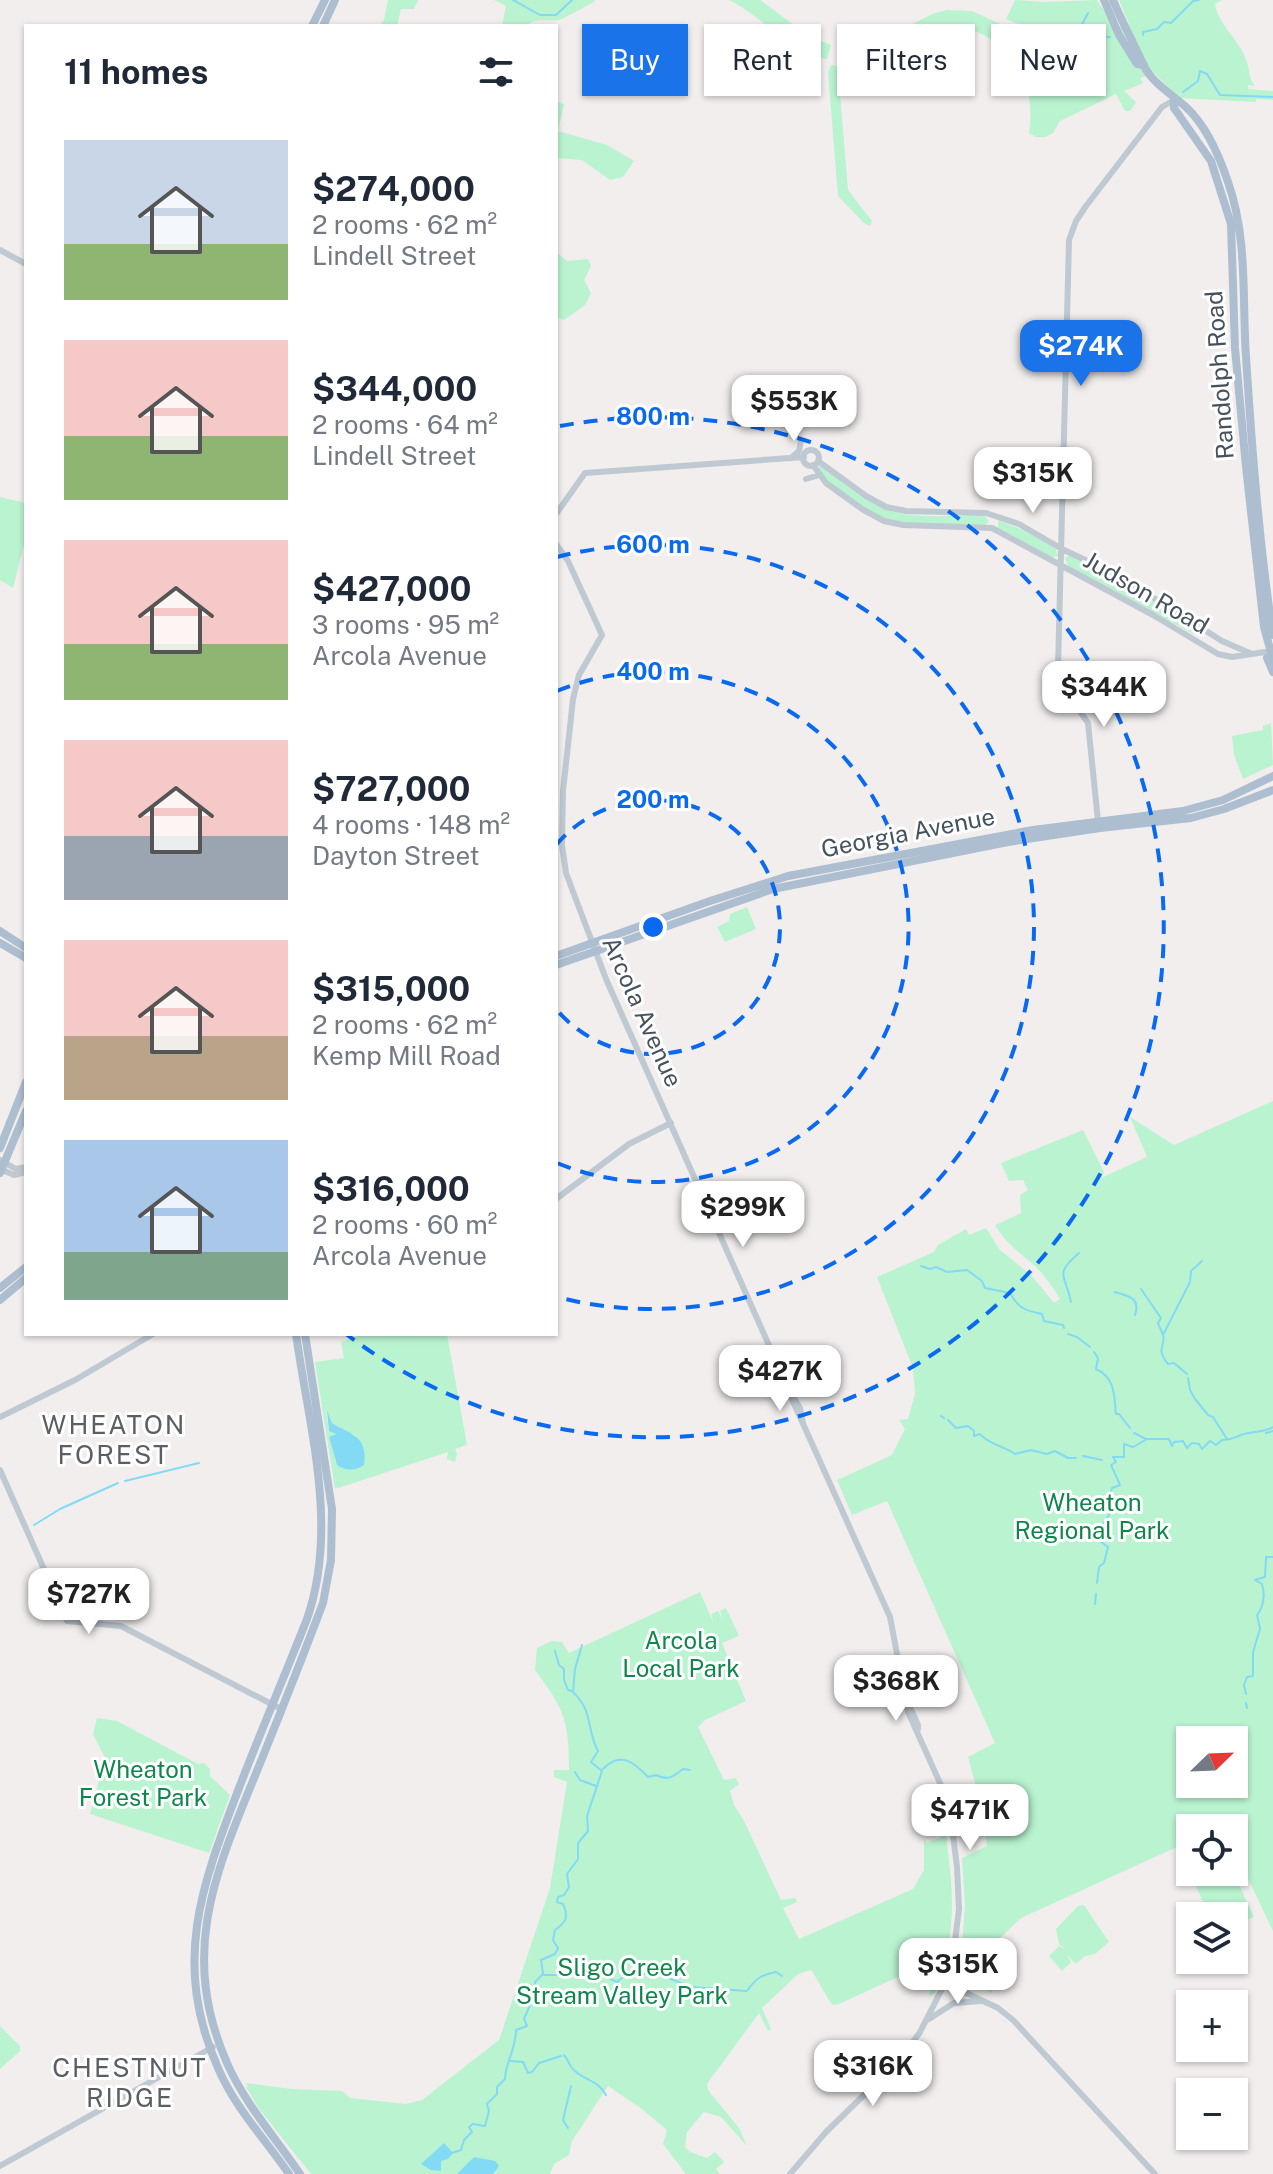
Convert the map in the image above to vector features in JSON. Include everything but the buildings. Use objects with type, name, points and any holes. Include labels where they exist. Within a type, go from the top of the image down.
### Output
[{"type":"main road","points":[[313,24],[325,0]]},
{"type":"main road","points":[[324,24],[335,0]]},
{"type":"main road","name":"Randolph Road","points":[[1104,0],[1130,56],[1137,64],[1144,65]]},
{"type":"main road","name":"Randolph Road","points":[[1113,0],[1144,65],[1174,100],[1192,114],[1216,153],[1240,219],[1246,357],[1273,635]]},
{"type":"main road","name":"Randolph Road","points":[[1174,100],[1174,108],[1211,161],[1231,224],[1235,348],[1264,627],[1273,660]]},
{"type":"main road","points":[[1255,546],[1265,652],[1273,672]]},
{"type":"main road","points":[[1267,589],[1273,619]]},
{"type":"main road","name":"Georgia Avenue","points":[[558,964],[592,947],[723,896],[788,876],[1019,832],[1224,804],[1273,776]]},
{"type":"main road","name":"Georgia Avenue","points":[[558,956],[797,883],[1008,842],[1100,828],[1184,820],[1273,790]]},
{"type":"main road","points":[[0,931],[24,947]]},
{"type":"main road","points":[[0,943],[24,957]]},
{"type":"main road","points":[[0,1148],[24,1087]]},
{"type":"main road","points":[[1,1167],[24,1115]]},
{"type":"main road","points":[[0,1288],[24,1269]]},
{"type":"main road","points":[[0,1300],[24,1280]]},
{"type":"main road","points":[[277,1707],[318,1578],[322,1517],[296,1336]]},
{"type":"main road","points":[[289,2174],[228,2089],[196,1984],[195,1943],[200,1902],[212,1855],[323,1603],[327,1585],[332,1509],[305,1336]]},
{"type":"main road","points":[[311,1434],[317,1438],[322,1471],[327,1477]]},
{"type":"main road","points":[[214,2046],[245,2098],[300,2174]]},
{"type":"street","points":[[1098,821],[1088,723],[1062,685],[1058,668],[1069,240],[1086,206],[1162,107],[1174,100]]},
{"type":"street","points":[[0,250],[24,263]]},
{"type":"street","points":[[791,458],[799,451],[801,441]]},
{"type":"street","points":[[814,450],[819,456],[816,463],[806,464],[804,457],[807,452],[814,450]]},
{"type":"street","points":[[558,511],[585,473],[804,457]]},
{"type":"street","name":"Judson Road","points":[[816,463],[886,507],[906,511],[992,514],[1019,524],[1119,576],[1222,641],[1252,654]]},
{"type":"street","name":"Judson Road","points":[[816,463],[819,475],[826,483],[884,521],[903,525],[992,528],[1153,615],[1218,654],[1232,657],[1265,652]]},
{"type":"street","points":[[806,479],[819,475]]},
{"type":"street","name":"Arcola Avenue","points":[[558,547],[568,561],[602,635],[579,675],[573,699],[561,828],[566,873],[592,947],[788,1388],[800,1408],[803,1423],[890,1617],[908,1703],[949,1803],[959,1909],[945,1983],[927,2021],[901,2059],[826,2132],[790,2174]]},
{"type":"street","points":[[558,1197],[629,1144],[671,1123]]},
{"type":"street","points":[[1,1167],[24,1171]]},
{"type":"street","points":[[0,1417],[75,1380],[140,1337]]},
{"type":"street","points":[[0,1470],[67,1621],[121,1626],[277,1707]]},
{"type":"street","points":[[945,1983],[998,2008],[1027,2035],[1155,2174]]},
{"type":"street","points":[[927,2021],[954,2003],[984,2001]]},
{"type":"street","points":[[0,2166],[214,2046]]},
{"type":"green space","points":[[388,0],[418,0],[414,9],[401,9],[397,24],[381,24]]},
{"type":"green space","points":[[494,0],[595,0],[559,20],[529,24],[502,24],[506,6]]},
{"type":"green space","points":[[729,0],[760,0],[793,24],[765,24]]},
{"type":"green space","points":[[1015,0],[1097,0],[1116,28],[1129,24],[1119,0],[1222,0],[1215,4],[1217,12],[1247,62],[1255,86],[1248,85],[1248,89],[1273,91],[1273,100],[1179,98],[1154,73],[1140,78],[1143,83],[1124,91],[1136,102],[1130,111],[1125,111],[1116,94],[1060,121],[1053,133],[1036,137],[1029,133],[1029,96],[1106,96],[1106,24],[1018,24],[1006,19]]},
{"type":"green space","points":[[947,10],[972,11],[1000,24],[991,24],[991,39],[975,31],[975,24],[913,24]]},
{"type":"green space","points":[[821,41],[831,45],[827,59],[821,58]]},
{"type":"green space","points":[[831,65],[836,66],[848,190],[872,221],[870,226],[838,196],[828,72]]},
{"type":"green space","points":[[558,102],[564,104],[558,131]]},
{"type":"green space","points":[[558,131],[607,145],[634,161],[623,177],[610,180],[582,160],[558,158]]},
{"type":"green space","points":[[558,254],[567,261],[588,259],[591,266],[584,280],[591,293],[585,305],[564,320],[558,318]]},
{"type":"green space","points":[[820,466],[863,497],[890,511],[930,516],[984,515],[989,522],[983,526],[926,526],[883,519],[842,493],[817,468]]},
{"type":"green space","points":[[0,497],[24,503],[24,545],[13,588],[0,580]]},
{"type":"green space","points":[[998,520],[1028,532],[1056,549],[1058,556],[1052,557],[998,529]]},
{"type":"green space","points":[[1070,555],[1161,605],[1196,628],[1195,635],[1069,567],[1065,558]]},
{"type":"green space","points":[[1271,723],[1273,765],[1243,779],[1234,755],[1232,736],[1263,730],[1263,726]]},
{"type":"green space","points":[[747,907],[756,929],[725,942],[717,927],[729,921],[730,914]]},
{"type":"green space","name":"Wheaton Regional Park","points":[[1273,1101],[1273,1931],[1248,1878],[1248,1814],[1176,1814],[1176,1847],[1021,1918],[976,1961],[997,1982],[991,1993],[960,1976],[965,1905],[962,1858],[987,1846],[983,1815],[1004,1809],[999,1800],[981,1805],[968,1757],[995,1743],[887,1501],[852,1515],[837,1480],[892,1455],[905,1429],[899,1420],[908,1419],[915,1394],[913,1368],[877,1277],[934,1252],[938,1245],[966,1229],[969,1235],[986,1228],[999,1249],[1031,1275],[1054,1303],[1060,1299],[1046,1279],[995,1225],[1021,1213],[1020,1195],[1028,1190],[1023,1180],[1009,1181],[1001,1163],[1083,1130],[1104,1172],[1101,1178],[1147,1157],[1130,1117],[1174,1145]]},
{"type":"green space","points":[[358,1336],[447,1336],[467,1445],[455,1449],[455,1462],[447,1459],[448,1452],[335,1489],[315,1362],[344,1358],[341,1342]],"holes":[[[326,1412],[332,1423],[358,1439],[337,1465],[329,1437],[336,1434],[329,1431]]]},
{"type":"green space","name":"Sligo Creek Stream Valley Park","points":[[700,1592],[714,1624],[711,1614],[718,1611],[723,1620],[720,1611],[726,1608],[739,1636],[722,1643],[746,1701],[705,1720],[698,1727],[724,1780],[736,1778],[739,1784],[730,1791],[734,1805],[781,1900],[795,1898],[797,1902],[783,1908],[799,1939],[913,1889],[924,1870],[924,1839],[927,1843],[946,1835],[952,1915],[947,1951],[935,1993],[929,1996],[937,1966],[935,1960],[833,2005],[811,1970],[798,1974],[762,2008],[771,2029],[768,2031],[759,2013],[707,2084],[708,2090],[739,2128],[747,2146],[721,2117],[704,2112],[687,2132],[685,2147],[707,2158],[715,2152],[724,2162],[716,2169],[720,2174],[686,2174],[663,2144],[667,2130],[608,2086],[572,2141],[569,2155],[554,2164],[550,2174],[311,2174],[260,2110],[246,2083],[342,2091],[350,2098],[406,2104],[422,2100],[499,2040],[550,1888],[567,1782],[554,1777],[554,1770],[569,1770],[566,1727],[559,1706],[535,1670],[537,1648],[552,1641],[562,1642],[569,1653]]},
{"type":"green space","name":"Wheaton Forest Park","points":[[97,1718],[117,1721],[198,1764],[204,1763],[210,1769],[210,1776],[230,1795],[209,1853],[90,1814],[105,1758],[93,1734]]},
{"type":"green space","points":[[1196,1886],[1240,1886],[1247,1902],[1203,1902]]},
{"type":"green space","points":[[1248,1904],[1254,1917],[1248,1919]]},
{"type":"green space","points":[[1084,1905],[1109,1942],[1076,1964],[1066,1954],[1071,1962],[1062,1971],[1049,1956],[1059,1946],[1065,1949],[1059,1944],[1056,1929],[1078,1906]]},
{"type":"green space","points":[[0,2026],[20,2046],[20,2051],[0,2069]]},
{"type":"water","points":[[327,1411],[332,1423],[361,1442],[364,1465],[350,1470],[337,1465],[329,1437],[336,1434],[329,1431]]},
{"type":"water","points":[[444,2143],[453,2153],[441,2161],[441,2171],[421,2164]]},
{"type":"water","points":[[474,2157],[495,2161],[499,2166],[493,2174],[457,2174]]},
{"type":"waterway","points":[[513,0],[540,15],[556,15],[572,0]]},
{"type":"waterway","points":[[1143,35],[1143,32],[1157,29],[1164,22],[1171,23],[1193,1],[1199,0]]},
{"type":"waterway","points":[[1082,24],[1088,13]]},
{"type":"waterway","points":[[1183,92],[1198,81],[1200,71],[1207,74],[1220,95],[1273,97]]},
{"type":"waterway","points":[[1071,1302],[1063,1276],[1066,1266],[1079,1253]]},
{"type":"waterway","points":[[1164,1333],[1190,1282],[1191,1271],[1202,1261]]},
{"type":"waterway","points":[[921,1266],[947,1272],[967,1270],[982,1281],[985,1288],[1010,1293],[1023,1308],[1042,1314],[1044,1321],[1063,1325],[1064,1328]]},
{"type":"waterway","points":[[1141,1289],[1161,1318],[1158,1323],[1164,1339],[1161,1351],[1164,1359],[1187,1374]]},
{"type":"waterway","points":[[1115,1292],[1134,1301],[1135,1315]]},
{"type":"waterway","points":[[1068,1334],[1090,1347]]},
{"type":"waterway","points":[[1094,1352],[1098,1358],[1096,1369],[1107,1377],[1113,1388],[1116,1414],[1130,1428]]},
{"type":"waterway","points":[[1188,1378],[1195,1399],[1213,1417],[1227,1439]]},
{"type":"waterway","points":[[948,1420],[956,1428],[968,1426],[974,1431],[974,1436],[980,1434],[1015,1454],[1031,1450],[1047,1454],[1055,1451],[1068,1458],[1076,1458]]},
{"type":"waterway","points":[[1097,1583],[1099,1567],[1104,1563],[1108,1547],[1100,1541],[1098,1532],[1109,1515],[1108,1501],[1112,1488],[1120,1485],[1111,1465],[1116,1462],[1113,1457],[1124,1457],[1124,1444],[1133,1447],[1147,1439],[1169,1439],[1172,1446],[1174,1442],[1183,1441],[1187,1448],[1192,1443],[1199,1444],[1202,1449],[1210,1441],[1216,1445],[1222,1440],[1273,1427]]},
{"type":"waterway","points":[[1266,1433],[1273,1431]]},
{"type":"waterway","points":[[1134,1433],[1146,1439]]},
{"type":"waterway","points":[[1083,1456],[1102,1460]]},
{"type":"waterway","points":[[125,1481],[199,1463]]},
{"type":"waterway","points":[[34,1525],[60,1509],[118,1483]]},
{"type":"waterway","points":[[1246,1694],[1244,1685],[1247,1677],[1253,1676],[1253,1652],[1260,1629],[1257,1615],[1264,1596],[1262,1584],[1255,1580],[1265,1577],[1266,1557],[1273,1557]]},
{"type":"waterway","points":[[1095,1604],[1096,1594]]},
{"type":"waterway","points":[[452,2153],[461,2150],[464,2140],[472,2132],[469,2127],[473,2124],[485,2126],[489,2111],[487,2104],[505,2079],[516,2030],[527,2026],[524,2019],[536,1991],[535,1982],[543,1974],[541,1960],[555,1954],[558,1948],[553,1940],[555,1930],[566,1916],[563,1904],[557,1902],[558,1897],[564,1895],[569,1887],[567,1874],[578,1859],[578,1843],[588,1831],[587,1816],[602,1771],[591,1762],[598,1751],[587,1714],[573,1692],[582,1645]]},
{"type":"waterway","points":[[555,1651],[559,1665],[564,1669],[568,1690],[572,1691]]},
{"type":"waterway","points":[[1246,1703],[1247,1708]]},
{"type":"waterway","points":[[603,1769],[621,1760],[632,1763],[648,1777],[656,1775],[667,1778],[683,1769],[690,1770]]},
{"type":"waterway","points":[[575,1772],[580,1780],[596,1786]]},
{"type":"waterway","points":[[566,1975],[602,1975],[617,1982],[629,1972],[639,1970],[642,1974],[658,1974],[691,1987],[747,1991],[763,1976],[776,1972],[782,1976]]},
{"type":"waterway","points":[[544,1975],[563,1975]]},
{"type":"waterway","points":[[564,2055],[573,2069],[599,2086],[606,2095]]},
{"type":"waterway","points":[[511,2061],[523,2062],[528,2073],[539,2063],[561,2056]]},
{"type":"waterway","points":[[568,2128],[563,2120],[571,2086]]},
{"type":"district","name":"WHEATON FOREST","points":[[114,1440]]},
{"type":"district","name":"CHESTNUT RIDGE","points":[[130,2083]]},
{"type":"park label","name":"Arcola Local Park","points":[[681,1655]]}]
